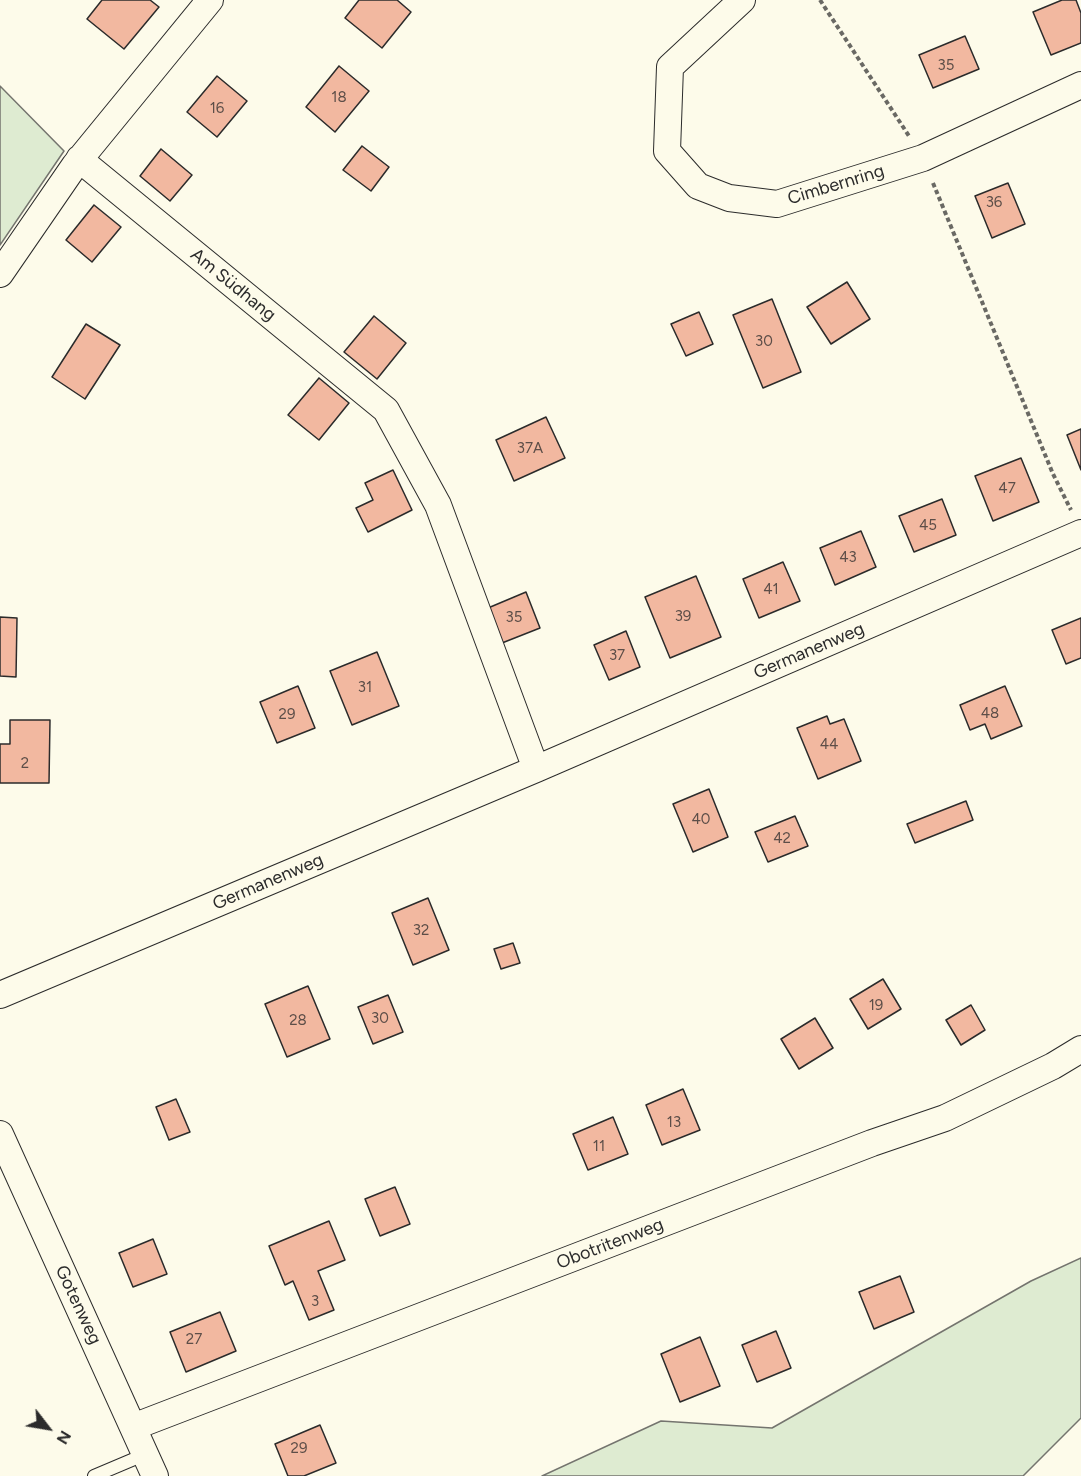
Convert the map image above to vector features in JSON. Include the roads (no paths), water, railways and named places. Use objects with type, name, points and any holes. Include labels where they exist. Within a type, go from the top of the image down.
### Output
[{"type":"street","points":[[0,274],[80,159],[210,0]]},
{"type":"street","name":"Cimbernring","points":[[742,0],[670,67],[667,151],[698,186],[729,198],[777,204],[923,158],[1081,85]]},
{"type":"street","name":"Am Südhang","points":[[80,159],[386,410],[438,505],[536,769]]},
{"type":"street","name":"Germanenweg","points":[[0,995],[536,769],[1077,522]]},
{"type":"street","name":"Obotritenweg","points":[[134,1427],[872,1143],[945,1118],[1053,1066],[1081,1049]]},
{"type":"street","name":"Gotenweg","points":[[0,1134],[151,1465]]},
{"type":"lane","points":[[93,1476],[151,1465]]}]
